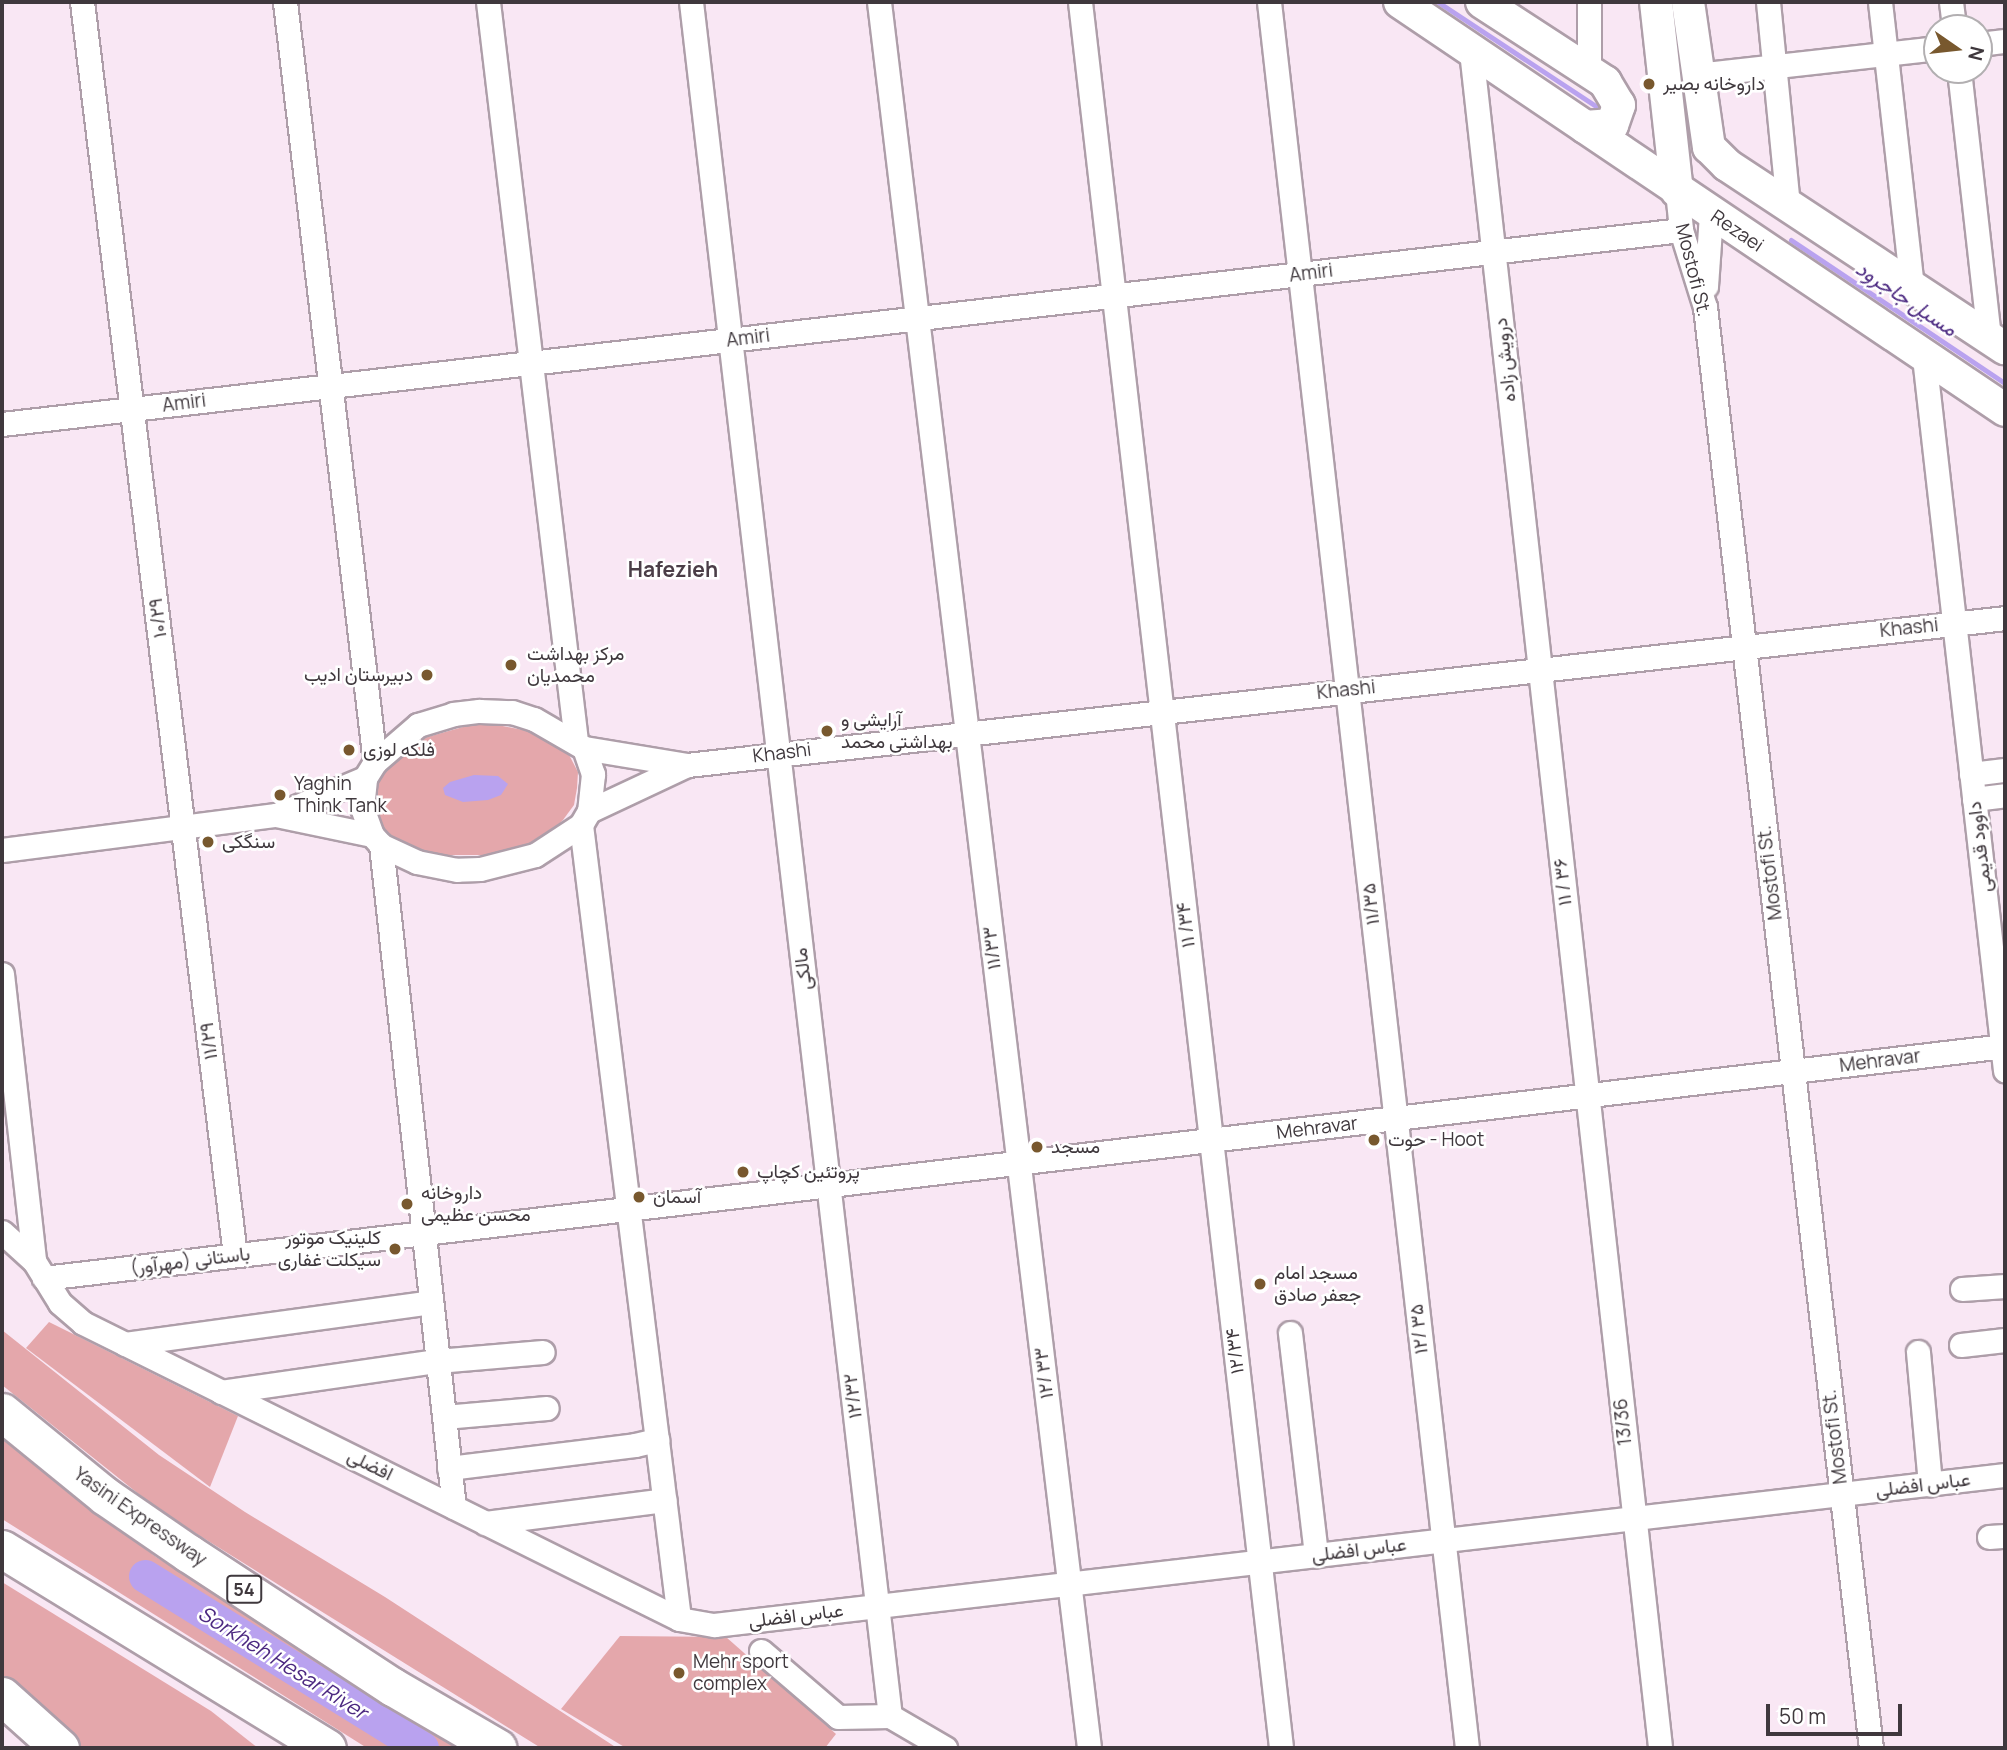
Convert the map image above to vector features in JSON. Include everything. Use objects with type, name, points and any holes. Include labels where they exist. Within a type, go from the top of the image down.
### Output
[{"type":"highway","name":"Yasini Expressway","points":[[2,1412],[106,1496],[188,1553],[393,1687],[498,1748]]},
{"type":"highway","points":[[2,1549],[327,1748]]},
{"type":"highway","points":[[2,1696],[60,1748]]},
{"type":"main road","name":"Rezaei","points":[[1401,2],[1711,214],[2005,410]]},
{"type":"main road","points":[[1482,2],[1605,82],[1619,105],[1612,125],[1585,127]]},
{"type":"main road","name":"Mostofi St.","points":[[1656,2],[1677,191]]},
{"type":"main road","points":[[1688,2],[1709,147],[1727,165],[1997,343]]},
{"type":"street","name":"۱۰/۲۹","points":[[82,2],[183,826]]},
{"type":"street","points":[[285,2],[330,386],[370,770],[362,808],[377,840],[454,1507]]},
{"type":"street","points":[[488,2],[580,745],[593,774],[585,818],[628,1209],[679,1619]]},
{"type":"street","name":"مالکی","points":[[691,2],[828,1185]]},
{"type":"street","name":"۱۱/۳۳","points":[[879,2],[1018,1163]]},
{"type":"street","name":"۱۱ /۳۴","points":[[1080,2],[1211,1140]]},
{"type":"street","name":"۱۱/۳۵","points":[[1269,2],[1395,1118]]},
{"type":"street","points":[[1589,72],[1590,2]]},
{"type":"street","points":[[1768,2],[1788,205]]},
{"type":"street","points":[[1880,2],[1912,286]]},
{"type":"street","points":[[1697,75],[1923,50]]},
{"type":"street","name":"درویش زاده","points":[[1471,51],[1540,669]]},
{"type":"street","points":[[1961,84],[1997,343]]},
{"type":"street","name":"Mostofi St.","points":[[1677,191],[1681,230],[1705,307],[1871,1748]]},
{"type":"street","points":[[1705,307],[1711,214]]},
{"type":"street","name":"Amiri","points":[[2,424],[1681,230]]},
{"type":"street","name":"داوود قدیمی","points":[[1924,356],[2005,1070]]},
{"type":"street","name":"Khashi","points":[[580,745],[687,765],[2005,618]]},
{"type":"street","name":"۱۱ / ۳۶","points":[[1540,669],[1587,1096]]},
{"type":"street","points":[[2,850],[276,815],[370,770],[418,725],[453,715],[480,711],[512,712],[534,719],[580,745]]},
{"type":"street","name":"Khashi","points":[[585,818],[687,765]]},
{"type":"street","points":[[1971,774],[2005,770]]},
{"type":"street","points":[[1974,799],[2005,795]]},
{"type":"street","points":[[276,815],[377,840],[417,862],[457,870],[480,869],[535,855],[585,818]]},
{"type":"street","name":"۱۱/۲۹","points":[[183,826],[235,1255]]},
{"type":"street","points":[[2,974],[39,1270]]},
{"type":"street","name":"Mehravar","points":[[628,1209],[2004,1046]]},
{"type":"street","name":"13/36","points":[[1587,1096],[1660,1748]]},
{"type":"street","name":"۱۲/ ۳۵","points":[[1395,1118],[1466,1748]]},
{"type":"street","name":"۱۲/۳۴","points":[[1211,1140],[1281,1748]]},
{"type":"street","name":"۱۲/ ۳۳","points":[[1018,1163],[1088,1748]]},
{"type":"street","name":"۱۲/۳۲","points":[[828,1185],[890,1716]]},
{"type":"street","name":"باستانی (مهرآور)","points":[[39,1270],[235,1255],[628,1209]]},
{"type":"street","name":"افضلی","points":[[2,1232],[39,1270],[71,1315],[679,1619],[714,1625]]},
{"type":"street","points":[[1962,1289],[2005,1286]]},
{"type":"street","points":[[125,1344],[430,1302]]},
{"type":"street","points":[[1290,1333],[1316,1555]]},
{"type":"street","points":[[1961,1345],[2005,1340]]},
{"type":"street","points":[[221,1392],[437,1361],[543,1352]]},
{"type":"street","points":[[1919,1352],[1930,1484]]},
{"type":"street","points":[[444,1418],[547,1408]]},
{"type":"street","points":[[449,1468],[657,1440]]},
{"type":"street","name":"عباس افضلی","points":[[714,1625],[2005,1475]]},
{"type":"street","points":[[485,1523],[665,1500]]},
{"type":"street","points":[[761,1651],[838,1717],[890,1716],[945,1748]]},
{"type":"shaded area","points":[[493,724],[533,732],[567,751],[578,772],[574,805],[563,820],[551,832],[533,842],[488,855],[442,855],[402,844],[385,833],[378,824],[371,793],[389,762],[424,738],[470,725]]},
{"type":"shaded area","points":[[474,775],[498,776],[508,784],[501,795],[488,800],[463,802],[445,795],[443,788],[450,782]]},
{"type":"shaded area","points":[[49,1322],[238,1416],[210,1487],[26,1348]]},
{"type":"shaded area","points":[[2,1330],[159,1455],[245,1512],[385,1597],[617,1748],[541,1748],[160,1511],[2,1385]]},
{"type":"shaded area","points":[[2,1438],[156,1557],[464,1748],[367,1748],[2,1519]]},
{"type":"shaded area","points":[[2,1582],[211,1711],[258,1748],[77,1748],[2,1680]]},
{"type":"shaded area","name":"Mehr sport complex","points":[[620,1636],[726,1637],[836,1734],[825,1748],[626,1748],[561,1709]]},
{"type":"waterway","name":"مسیل جاجرود","points":[[1438,2],[1599,108]]},
{"type":"waterway","name":"مسیل جاجرود","points":[[1791,240],[2005,383]]},
{"type":"waterway","name":"Sorkheh Hesar River","points":[[145,1576],[422,1748]]},
{"type":"place","name":"داروخانه بصیر","points":[[1649,84]]},
{"type":"place","name":"مرکز بهداشت محمدیان","points":[[511,665]]},
{"type":"place","name":"دبیرستان ادیب","points":[[427,675]]},
{"type":"place","name":"آرایشی و بهداشتی محمد","points":[[827,731]]},
{"type":"place","name":"فلکه لوزی","points":[[349,750]]},
{"type":"place","name":"Yaghin Think Tank","points":[[280,795]]},
{"type":"place","name":"سنگکی","points":[[208,842]]},
{"type":"place","name":"حوت - Hoot","points":[[1374,1140]]},
{"type":"place","name":"مسجد","points":[[1037,1147]]},
{"type":"place","name":"پروتئین کچاپ","points":[[743,1172]]},
{"type":"place","name":"آسمان","points":[[639,1197]]},
{"type":"place","name":"داروخانه محسن عظیمی","points":[[407,1204]]},
{"type":"place","name":"کلینیک موتور سیکلت غفاری","points":[[395,1249]]},
{"type":"place","name":"مسجد امام جعفر صادق","points":[[1260,1284]]},
{"type":"place","name":"Mehr sport complex","points":[[679,1673]]},
{"type":"district","name":"Hafezieh","points":[[673,569]]}]
